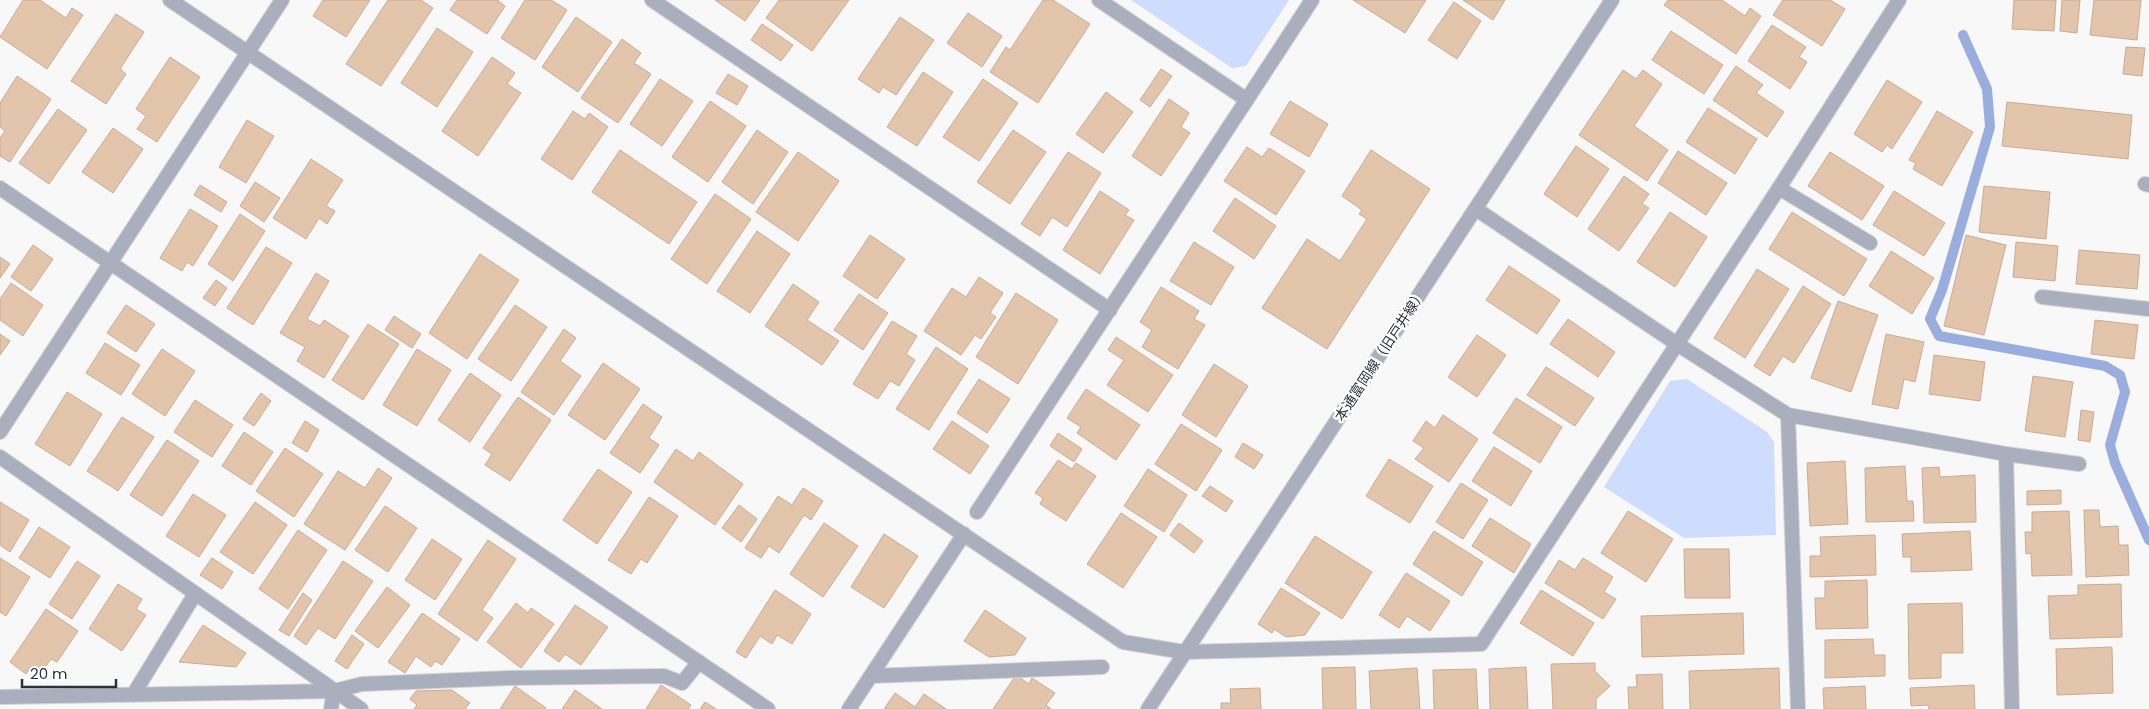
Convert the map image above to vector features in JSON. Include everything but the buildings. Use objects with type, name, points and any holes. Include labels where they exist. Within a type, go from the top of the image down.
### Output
[{"type":"street","points":[[170,0],[1123,642],[1184,652],[1481,644],[1779,188],[1899,0]]},
{"type":"street","points":[[0,432],[282,0]]},
{"type":"street","points":[[652,0],[1110,310]]},
{"type":"street","points":[[1099,0],[1247,100]]},
{"type":"street","points":[[977,512],[1312,0]]},
{"type":"street","name":"本通富岡線（旧戸井線）","points":[[1148,709],[1612,0]]},
{"type":"street","points":[[0,188],[768,709]]},
{"type":"street","points":[[1779,188],[1870,243]]},
{"type":"street","points":[[1476,209],[1677,344],[1788,415],[2006,454],[2079,464]]},
{"type":"street","points":[[2042,297],[2149,308]]},
{"type":"street","points":[[1788,415],[1798,709]]},
{"type":"street","points":[[2006,454],[2012,709]]},
{"type":"street","points":[[0,457],[361,709]]},
{"type":"street","points":[[849,709],[964,534]]},
{"type":"street","points":[[127,700],[195,594]]},
{"type":"street","points":[[0,698],[127,700],[334,691],[362,684],[510,678],[664,676],[682,683],[699,662]]},
{"type":"street","points":[[871,676],[1102,667]]},
{"type":"street","points":[[331,709],[334,691]]},
{"type":"shaded area","points":[[1131,0],[1289,0],[1246,66],[1232,68]]},
{"type":"shaded area","points":[[1687,379],[1767,432],[1774,442],[1776,535],[1684,538],[1604,487],[1670,381]]},
{"type":"waterway","points":[[1963,35],[1987,89],[1990,127],[1942,290],[1930,319],[1939,336],[2105,366],[2120,375],[2125,392],[2110,445],[2115,463],[2149,540]]}]
